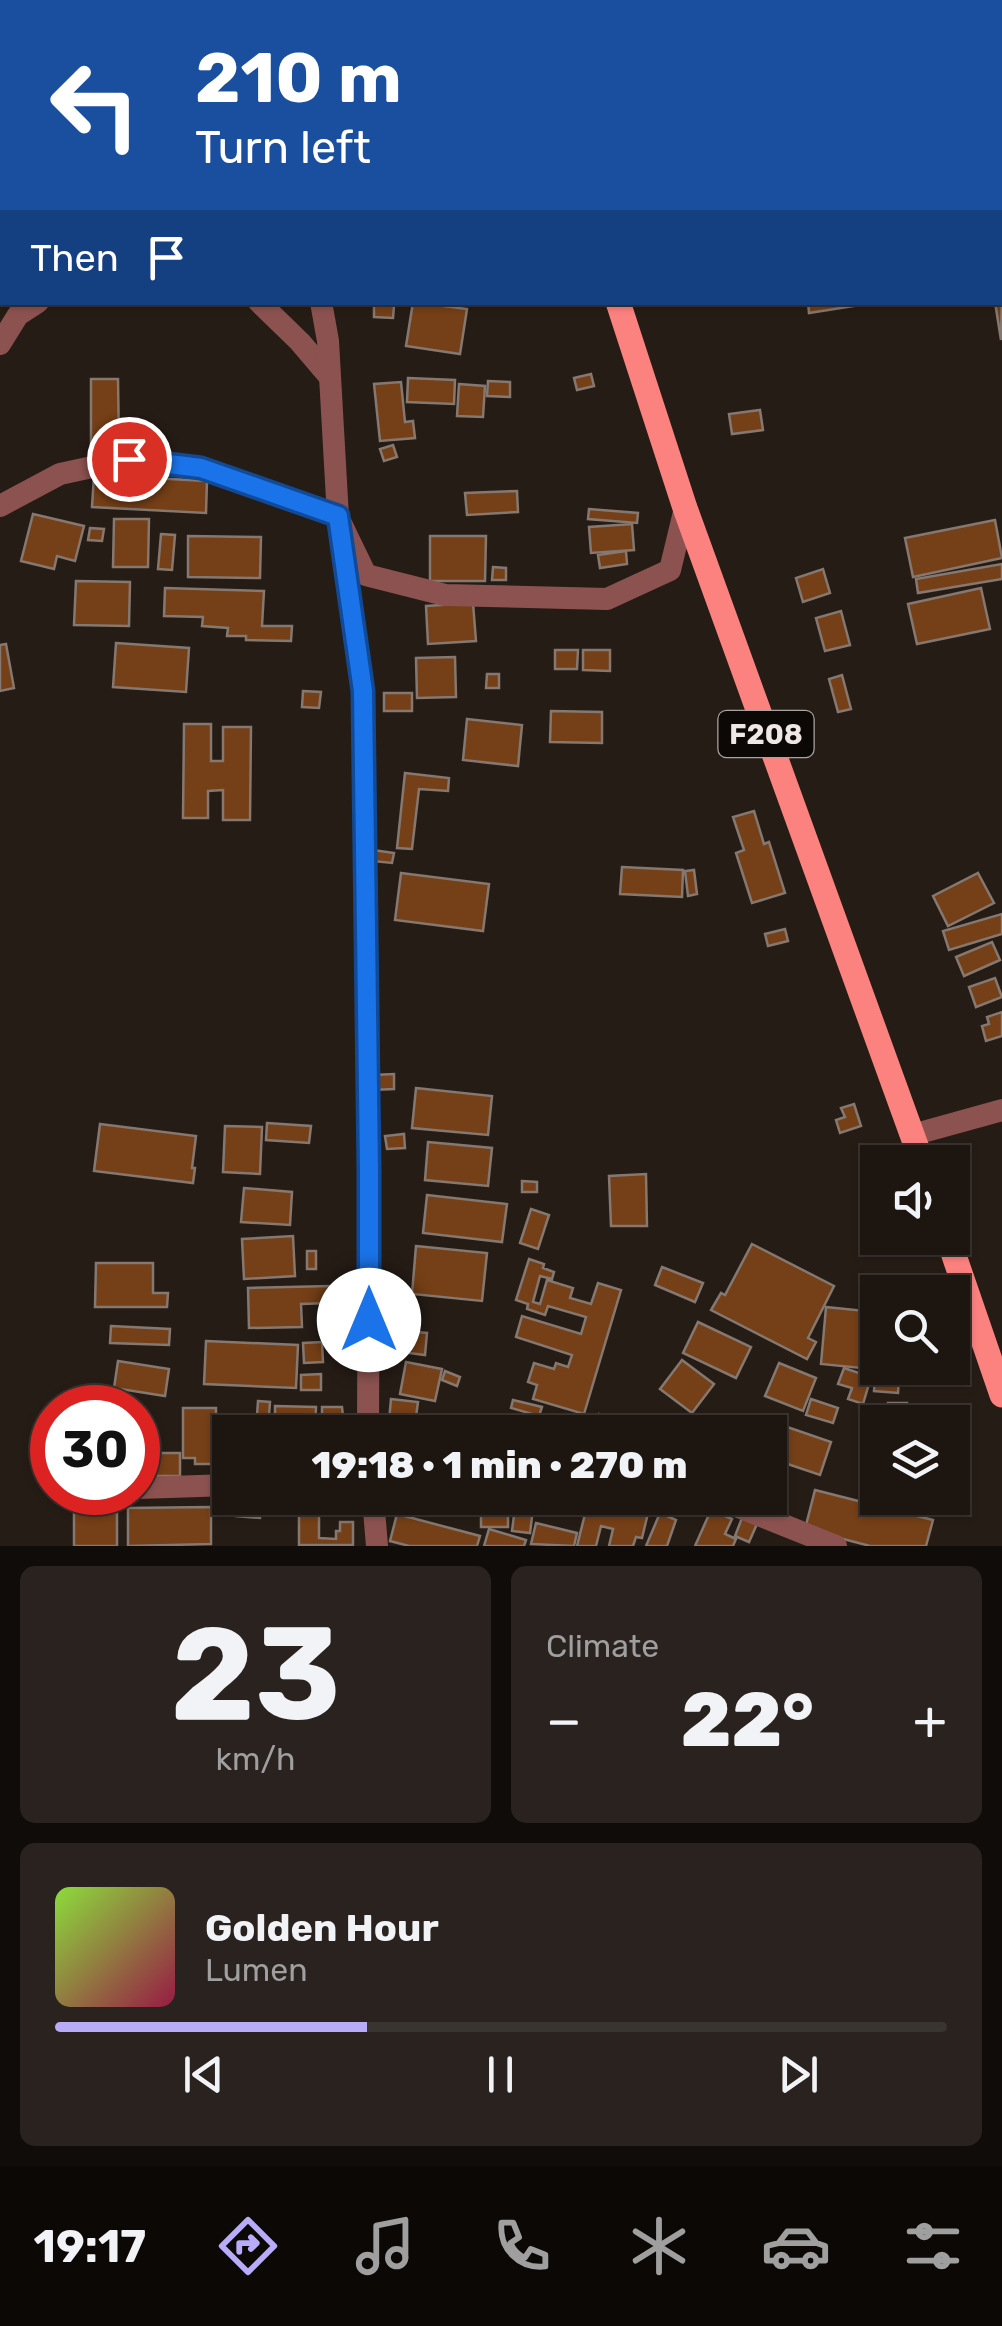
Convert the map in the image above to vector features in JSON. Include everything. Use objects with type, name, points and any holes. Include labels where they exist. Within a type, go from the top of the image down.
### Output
[{"type":"main road","name":"F208","points":[[619,305],[684,508],[916,1145]]},
{"type":"main road","points":[[954,1255],[1002,1395]]},
{"type":"street","points":[[0,344],[18,315],[33,305]]},
{"type":"street","points":[[261,305],[329,376]]},
{"type":"street","points":[[322,305],[328,341],[338,516],[363,691],[368,1415]]},
{"type":"street","points":[[0,506],[60,474],[129,459],[201,468],[338,516],[366,575],[445,596],[607,599],[670,570],[684,508]]},
{"type":"street","points":[[912,1135],[1002,1110]]},
{"type":"street","points":[[160,1487],[212,1486]]},
{"type":"street","points":[[377,1515],[384,1543]]},
{"type":"street","points":[[752,1515],[804,1539],[836,1546]]},
{"type":"building","points":[[374,305],[394,306],[393,318],[374,317]]},
{"type":"building","points":[[413,305],[467,309],[460,354],[406,346]]},
{"type":"building","points":[[808,305],[860,305],[809,313]]},
{"type":"building","points":[[995,305],[1002,305],[1001,340]]},
{"type":"building","points":[[591,374],[594,386],[577,390],[574,378]]},
{"type":"building","points":[[408,378],[455,380],[454,404],[407,402]]},
{"type":"building","points":[[91,379],[118,379],[119,445],[91,446]]},
{"type":"building","points":[[488,381],[510,382],[510,397],[487,396]]},
{"type":"building","points":[[401,382],[405,422],[413,421],[415,438],[380,441],[374,384]]},
{"type":"building","points":[[459,384],[485,386],[483,417],[457,416]]},
{"type":"building","points":[[760,410],[763,430],[732,434],[729,414]]},
{"type":"building","points":[[393,445],[397,457],[384,461],[380,449]]},
{"type":"building","points":[[94,475],[207,481],[206,513],[92,507]]},
{"type":"building","points":[[517,491],[518,512],[467,515],[465,493]]},
{"type":"building","points":[[589,509],[638,513],[637,523],[588,519]]},
{"type":"building","points":[[33,514],[84,526],[75,561],[57,556],[54,569],[21,561]]},
{"type":"building","points":[[114,519],[149,519],[148,567],[113,567]]},
{"type":"building","points":[[995,520],[1002,558],[913,577],[905,538]]},
{"type":"building","points":[[632,524],[634,550],[591,553],[589,527]]},
{"type":"building","points":[[90,528],[104,529],[102,541],[88,540]]},
{"type":"building","points":[[161,534],[175,535],[172,570],[158,569]]},
{"type":"building","points":[[188,536],[261,537],[260,578],[188,577]]},
{"type":"building","points":[[430,536],[486,536],[485,581],[430,581]]},
{"type":"building","points":[[626,551],[627,564],[600,568],[598,555]]},
{"type":"building","points":[[1002,564],[1002,579],[918,593],[916,579]]},
{"type":"building","points":[[493,567],[506,568],[506,580],[492,580]]},
{"type":"building","points":[[823,569],[830,593],[803,602],[796,578]]},
{"type":"building","points":[[76,581],[130,582],[129,626],[74,625]]},
{"type":"building","points":[[165,588],[264,591],[262,626],[292,626],[291,641],[246,640],[246,636],[227,636],[228,628],[202,626],[203,617],[164,616]]},
{"type":"building","points":[[981,588],[990,629],[917,644],[908,604]]},
{"type":"building","points":[[473,603],[476,641],[428,644],[426,606]]},
{"type":"building","points":[[841,611],[850,645],[825,651],[816,618]]},
{"type":"building","points":[[116,643],[189,648],[186,692],[113,687]]},
{"type":"building","points":[[6,644],[14,688],[0,691],[0,645]]},
{"type":"building","points":[[555,650],[578,650],[577,669],[555,669]]},
{"type":"building","points":[[583,650],[610,650],[610,671],[583,670]]},
{"type":"building","points":[[455,657],[456,697],[417,698],[416,658]]},
{"type":"building","points":[[487,674],[499,674],[499,688],[486,688]]},
{"type":"building","points":[[842,675],[851,709],[838,712],[829,679]]},
{"type":"building","points":[[303,691],[321,692],[319,708],[302,707]]},
{"type":"building","points":[[384,693],[412,693],[412,711],[384,711]]},
{"type":"building","points":[[551,711],[602,712],[602,743],[550,742]]},
{"type":"building","points":[[467,719],[522,725],[518,766],[463,760]]},
{"type":"building","points":[[184,724],[211,724],[211,761],[223,761],[223,727],[251,727],[250,820],[223,820],[223,790],[208,791],[208,818],[183,818]]},
{"type":"building","points":[[405,773],[449,778],[448,791],[419,789],[412,849],[397,848]]},
{"type":"building","points":[[754,811],[764,844],[769,842],[785,893],[752,903],[736,853],[744,850],[733,817]]},
{"type":"building","points":[[373,850],[394,853],[392,863],[372,861]]},
{"type":"building","points":[[622,867],[683,870],[682,897],[620,894]]},
{"type":"building","points":[[694,870],[697,894],[688,896],[685,871]]},
{"type":"building","points":[[401,873],[489,884],[483,931],[395,920]]},
{"type":"building","points":[[978,873],[994,903],[948,926],[933,896]]},
{"type":"building","points":[[1002,914],[1002,934],[949,950],[943,931]]},
{"type":"building","points":[[785,929],[788,941],[768,946],[765,934]]},
{"type":"building","points":[[992,942],[1000,960],[964,976],[956,957]]},
{"type":"building","points":[[995,978],[1002,997],[976,1007],[969,987]]},
{"type":"building","points":[[1002,1012],[1002,1036],[986,1041],[982,1026],[989,1024],[987,1017]]},
{"type":"building","points":[[394,1074],[394,1089],[372,1090],[372,1075]]},
{"type":"building","points":[[416,1088],[492,1096],[488,1135],[412,1128]]},
{"type":"building","points":[[854,1104],[861,1126],[840,1133],[836,1120],[845,1117],[841,1108]]},
{"type":"building","points":[[267,1123],[311,1126],[309,1143],[266,1140]]},
{"type":"building","points":[[100,1124],[196,1136],[193,1183],[94,1171]]},
{"type":"building","points":[[225,1126],[262,1127],[260,1174],[223,1172]]},
{"type":"building","points":[[404,1134],[405,1148],[387,1149],[385,1136]]},
{"type":"building","points":[[428,1142],[492,1148],[488,1186],[425,1180]]},
{"type":"building","points":[[646,1174],[647,1226],[611,1226],[609,1176]]},
{"type":"building","points":[[522,1181],[537,1182],[537,1192],[522,1192]]},
{"type":"building","points":[[244,1188],[292,1192],[290,1225],[241,1222]]},
{"type":"building","points":[[427,1195],[507,1204],[502,1242],[423,1233]]},
{"type":"building","points":[[531,1209],[549,1215],[538,1249],[520,1243]]},
{"type":"building","points":[[293,1236],[295,1276],[244,1279],[242,1239]]},
{"type":"building","points":[[752,1244],[834,1286],[808,1338],[816,1342],[807,1359],[711,1310],[721,1293],[725,1295]]},
{"type":"building","points":[[416,1246],[487,1253],[482,1301],[412,1294]]},
{"type":"building","points":[[307,1251],[316,1251],[316,1269],[307,1269]]},
{"type":"building","points":[[529,1259],[554,1272],[552,1279],[540,1276],[533,1302],[540,1304],[547,1280],[573,1288],[570,1298],[591,1304],[598,1283],[621,1290],[584,1414],[533,1399],[537,1385],[528,1382],[534,1363],[554,1369],[556,1363],[568,1367],[572,1355],[516,1337],[522,1316],[581,1334],[586,1317],[548,1306],[545,1315],[516,1300]]},
{"type":"building","points":[[96,1263],[153,1263],[153,1293],[168,1293],[167,1307],[95,1307]]},
{"type":"building","points":[[662,1267],[703,1283],[695,1302],[655,1285]]},
{"type":"building","points":[[330,1286],[330,1303],[301,1304],[302,1327],[249,1328],[248,1288]]},
{"type":"building","points":[[826,1307],[860,1310],[860,1368],[821,1364]]},
{"type":"building","points":[[698,1322],[751,1347],[736,1378],[683,1353]]},
{"type":"building","points":[[111,1326],[170,1329],[169,1345],[110,1343]]},
{"type":"building","points":[[395,1330],[427,1333],[425,1355],[393,1351]]},
{"type":"building","points":[[206,1341],[298,1345],[296,1388],[204,1384]]},
{"type":"building","points":[[322,1342],[323,1362],[304,1363],[303,1343]]},
{"type":"building","points":[[682,1360],[714,1384],[692,1413],[660,1389]]},
{"type":"building","points":[[118,1361],[169,1369],[165,1396],[160,1395],[160,1385],[114,1385]]},
{"type":"building","points":[[406,1362],[442,1369],[435,1401],[400,1394]]},
{"type":"building","points":[[779,1363],[816,1378],[803,1411],[765,1396]]},
{"type":"building","points":[[844,1368],[860,1373],[860,1385],[869,1385],[863,1404],[848,1399],[852,1388],[838,1384]]},
{"type":"building","points":[[445,1371],[460,1377],[457,1386],[442,1380]]},
{"type":"building","points":[[321,1374],[321,1390],[301,1390],[301,1375]]},
{"type":"building","points":[[874,1385],[899,1385],[898,1393],[874,1391]]},
{"type":"building","points":[[391,1399],[418,1402],[416,1415],[390,1415]]},
{"type":"building","points":[[811,1399],[838,1408],[833,1423],[806,1415]]},
{"type":"building","points":[[513,1400],[542,1407],[539,1415],[511,1408]]},
{"type":"building","points":[[258,1401],[270,1402],[269,1415],[257,1415]]},
{"type":"building","points":[[275,1406],[316,1407],[316,1415],[275,1415]]},
{"type":"building","points":[[322,1407],[342,1407],[343,1415],[322,1415]]},
{"type":"building","points":[[183,1408],[216,1408],[216,1415],[212,1415],[212,1464],[195,1464],[195,1458],[183,1458]]},
{"type":"building","points":[[787,1427],[831,1442],[820,1475],[787,1464]]},
{"type":"building","points":[[160,1453],[180,1453],[180,1476],[160,1476]]},
{"type":"building","points":[[815,1490],[860,1501],[860,1515],[913,1515],[933,1520],[926,1546],[870,1546],[805,1529]]},
{"type":"building","points":[[211,1507],[211,1544],[128,1546],[128,1515],[160,1515],[160,1508]]},
{"type":"building","points":[[74,1515],[117,1515],[117,1546],[74,1546]]},
{"type":"building","points":[[299,1515],[319,1515],[319,1538],[336,1539],[340,1522],[353,1522],[353,1545],[299,1545]]},
{"type":"building","points":[[397,1515],[480,1536],[477,1546],[409,1546],[390,1541]]},
{"type":"building","points":[[481,1515],[508,1515],[508,1527],[481,1527]]},
{"type":"building","points":[[514,1515],[532,1515],[530,1533],[512,1531]]},
{"type":"building","points":[[585,1515],[648,1515],[642,1538],[636,1537],[633,1546],[609,1546],[613,1529],[601,1526],[596,1546],[577,1546]]},
{"type":"building","points":[[659,1515],[676,1520],[667,1546],[646,1546]]},
{"type":"building","points":[[709,1515],[732,1519],[725,1534],[736,1539],[733,1546],[695,1546]]},
{"type":"building","points":[[742,1518],[757,1524],[749,1542],[735,1536]]},
{"type":"building","points":[[536,1523],[577,1533],[574,1546],[531,1544]]},
{"type":"building","points":[[489,1529],[526,1540],[524,1546],[484,1546]]},
{"type":"route","points":[[129,459],[201,468],[338,516],[363,691],[369,1320]]}]
